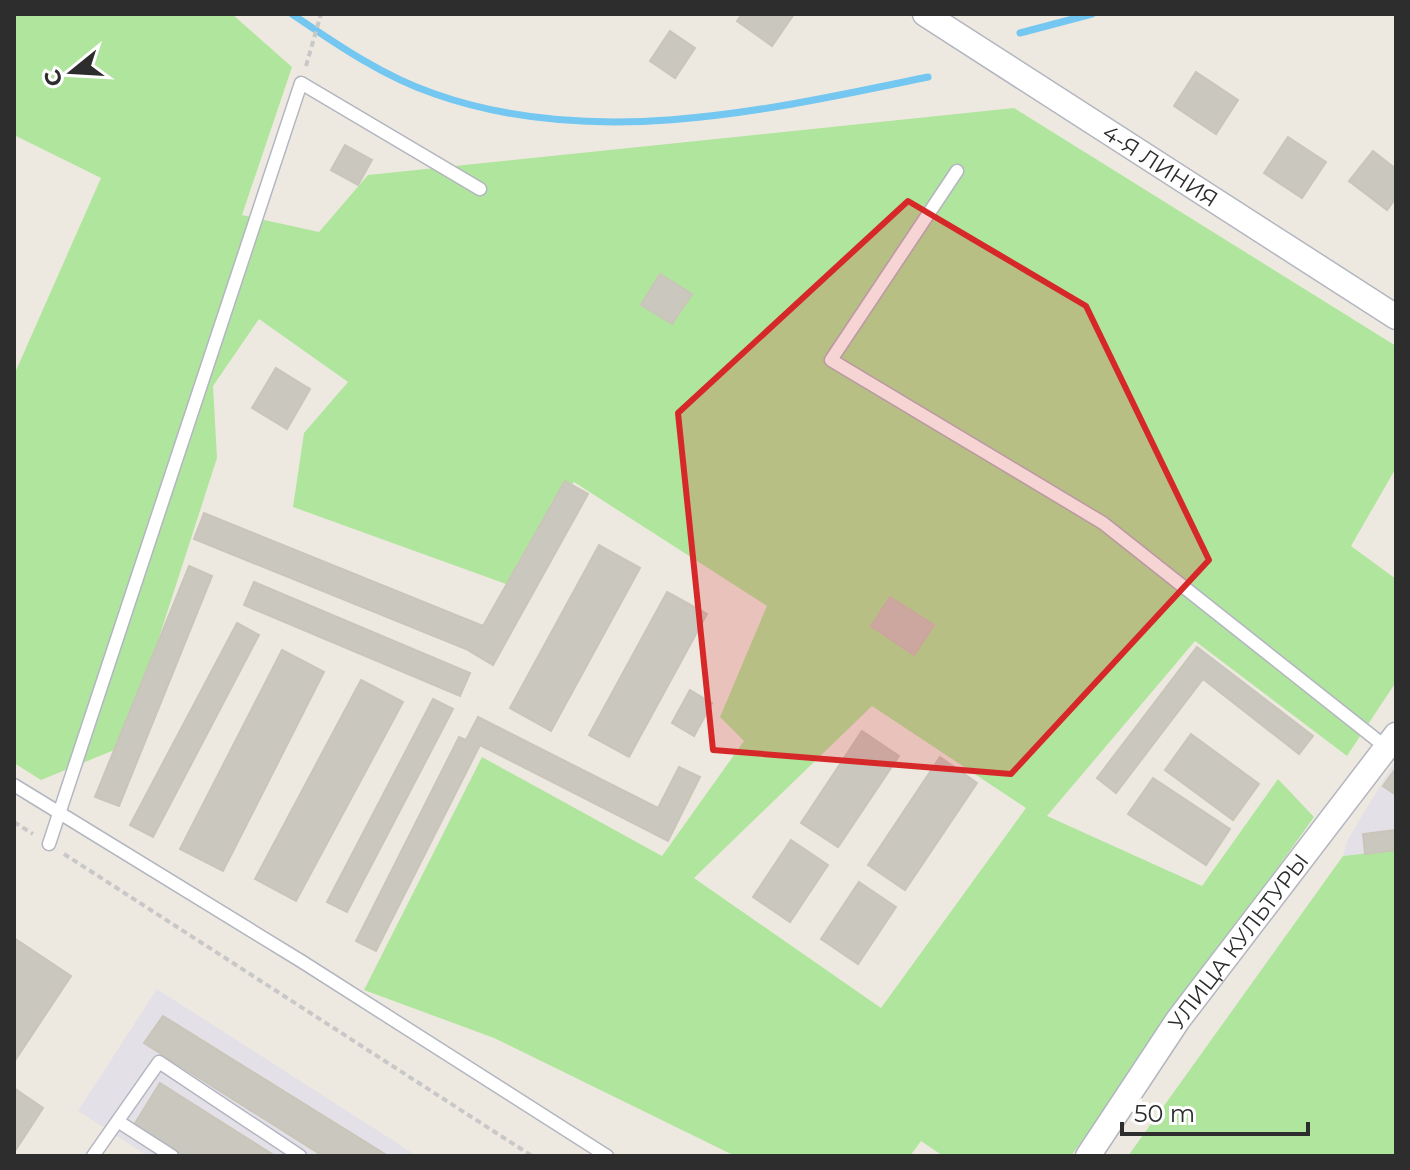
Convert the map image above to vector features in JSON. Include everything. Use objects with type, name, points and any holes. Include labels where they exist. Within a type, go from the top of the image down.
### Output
[{"type":"street","name":"4-Я ЛИНИЯ","points":[[925,14],[1396,317]]},
{"type":"street","name":"УЛИЦА КУЛЬТУРЫ","points":[[1088,1156],[1178,1020],[1391,742]]},
{"type":"lane","points":[[49,844],[301,83],[480,189]]},
{"type":"lane","points":[[957,171],[831,360],[1103,523],[1391,742]]},
{"type":"lane","points":[[14,785],[301,961],[607,1156]]},
{"type":"lane","points":[[93,1156],[159,1062],[300,1156]]},
{"type":"lane","points":[[119,1122],[172,1156]]},
{"type":"path","points":[[301,83],[321,14]]},
{"type":"path","points":[[14,822],[532,1156]]},
{"type":"highlighted area","points":[[908,201],[1086,306],[1209,560],[1011,774],[713,750],[678,413]]},
{"type":"shaded area","points":[[1396,760],[1396,850],[1343,856],[1348,839]]},
{"type":"shaded area","points":[[157,989],[417,1156],[148,1156],[78,1111]]},
{"type":"green space","points":[[14,14],[232,14],[292,67],[242,215],[319,232],[368,175],[1014,108],[1396,346],[1396,468],[1351,546],[1396,579],[1396,682],[1347,756],[1195,641],[1047,816],[1202,886],[1278,779],[1314,817],[1071,1156],[943,1156],[921,1141],[910,1156],[735,1156],[494,1038],[364,990],[482,757],[662,856],[744,741],[720,717],[767,606],[574,482],[506,584],[293,507],[304,433],[348,382],[259,319],[213,386],[217,458],[124,746],[41,780],[14,763],[14,375],[101,178],[14,135]],"holes":[[[872,706],[1026,808],[881,1008],[694,878]]]},
{"type":"green space","points":[[1396,850],[1396,1156],[1128,1156],[1343,856]]},
{"type":"building","points":[[742,14],[794,14],[772,46],[737,21]]},
{"type":"building","points":[[670,31],[695,48],[675,78],[650,61]]},
{"type":"building","points":[[1196,72],[1238,100],[1216,134],[1174,106]]},
{"type":"building","points":[[1288,137],[1326,162],[1302,198],[1264,173]]},
{"type":"building","points":[[345,145],[372,160],[358,185],[331,170]]},
{"type":"building","points":[[1373,151],[1396,169],[1396,198],[1387,210],[1349,181]]},
{"type":"building","points":[[660,274],[692,294],[672,324],[641,305]]},
{"type":"building","points":[[276,368],[310,389],[287,429],[252,408]]},
{"type":"building","points":[[565,481],[588,494],[493,665],[466,649],[194,539],[204,513],[483,626]]},
{"type":"building","points":[[599,545],[640,568],[551,731],[510,708]]},
{"type":"building","points":[[189,566],[212,576],[119,806],[95,797]]},
{"type":"building","points":[[254,582],[470,673],[460,696],[244,605]]},
{"type":"building","points":[[667,592],[707,614],[629,757],[589,735]]},
{"type":"building","points":[[890,597],[934,625],[914,655],[871,626]]},
{"type":"building","points":[[237,623],[259,635],[153,837],[130,825]]},
{"type":"building","points":[[1197,647],[1313,736],[1299,754],[1203,679],[1116,793],[1097,778]]},
{"type":"building","points":[[282,650],[324,672],[223,871],[180,849]]},
{"type":"building","points":[[361,680],[403,702],[296,901],[255,879]]},
{"type":"building","points":[[690,690],[712,703],[694,736],[672,723]]},
{"type":"building","points":[[433,699],[453,709],[347,912],[327,902]]},
{"type":"building","points":[[478,717],[658,808],[679,767],[700,777],[668,841],[480,745],[376,951],[356,941],[459,737],[466,740]]},
{"type":"building","points":[[862,731],[899,756],[838,847],[801,823]]},
{"type":"building","points":[[1191,734],[1259,784],[1233,820],[1165,770]]},
{"type":"building","points":[[940,757],[977,783],[905,890],[868,865]]},
{"type":"building","points":[[1396,768],[1396,795],[1383,786]]},
{"type":"building","points":[[1153,778],[1230,829],[1206,865],[1128,814]]},
{"type":"building","points":[[1396,830],[1396,850],[1365,854],[1363,834]]},
{"type":"building","points":[[791,840],[828,865],[790,922],[753,897]]},
{"type":"building","points":[[859,882],[896,907],[858,964],[821,939]]},
{"type":"building","points":[[14,938],[71,976],[14,1062]]},
{"type":"building","points":[[163,1016],[388,1156],[323,1156],[144,1043]]},
{"type":"building","points":[[160,1083],[275,1156],[182,1156],[134,1125]]},
{"type":"building","points":[[14,1088],[43,1108],[15,1151],[14,1151]]},
{"type":"waterway","points":[[292,14],[361,59],[416,87],[495,111],[557,120],[619,122],[744,112],[928,77]]},
{"type":"waterway","points":[[1020,33],[1092,14]]}]
